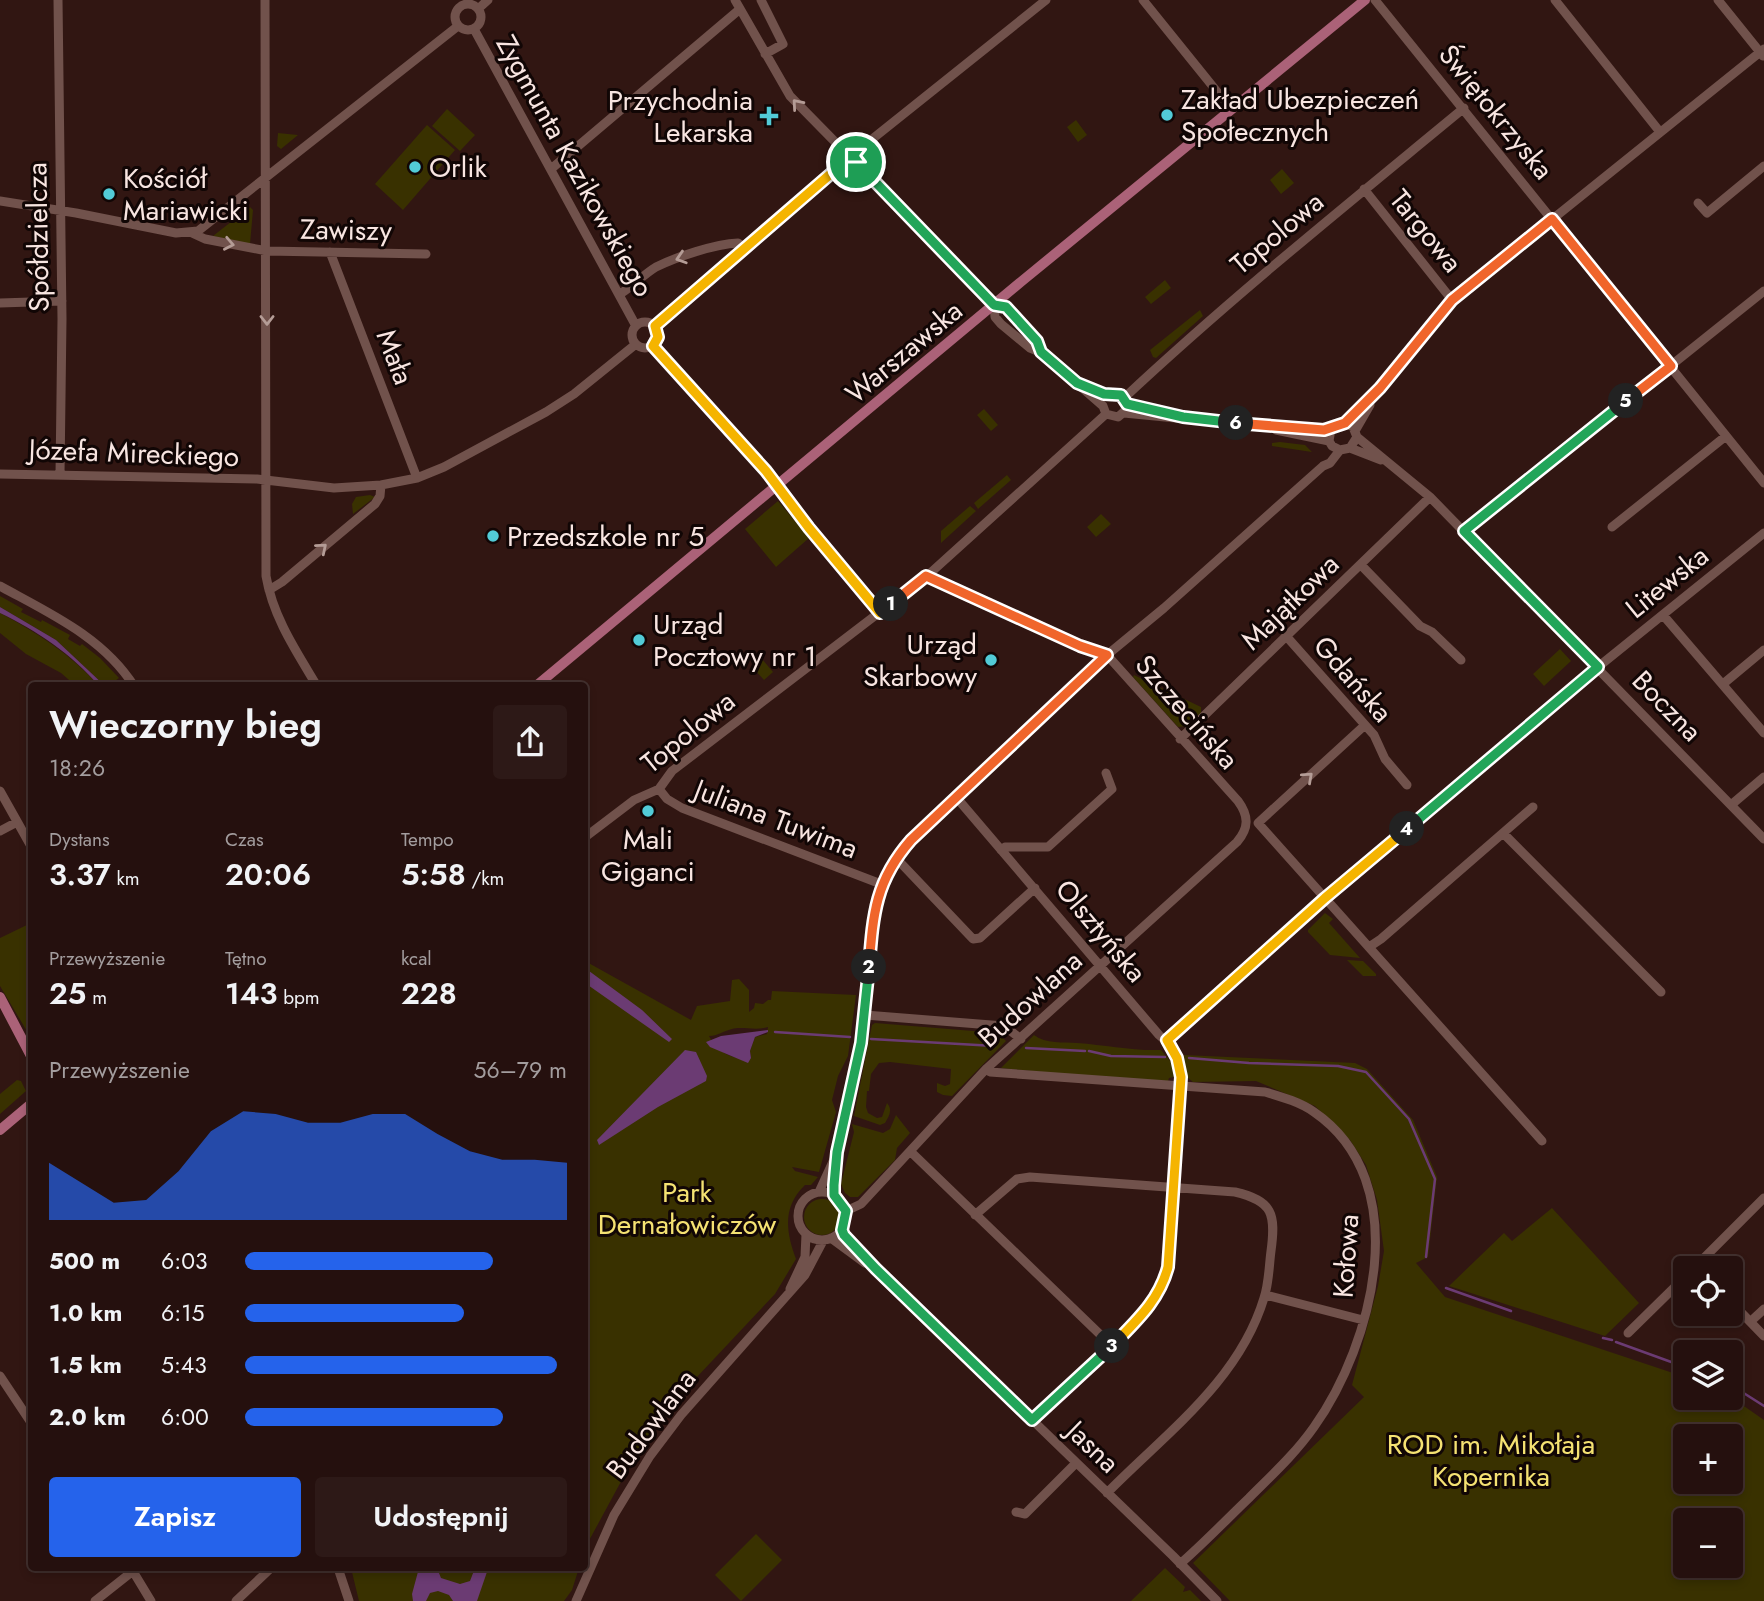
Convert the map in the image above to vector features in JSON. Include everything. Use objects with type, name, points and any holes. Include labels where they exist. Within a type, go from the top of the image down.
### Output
[{"type":"main road","name":"Warszawska","points":[[541,682],[1365,0]]},
{"type":"main road","points":[[0,997],[28,1050]]},
{"type":"main road","points":[[0,1130],[28,1106]]},
{"type":"street","name":"Spółdzielcza","points":[[58,0],[62,301],[60,474]]},
{"type":"street","points":[[265,0],[265,545],[268,590],[281,624],[315,682]]},
{"type":"street","points":[[478,9],[488,0]]},
{"type":"street","points":[[735,0],[790,96],[994,305],[1006,307],[1037,341],[1041,352]]},
{"type":"street","points":[[761,0],[783,44],[765,54]]},
{"type":"street","points":[[655,326],[851,157],[1046,0]]},
{"type":"street","points":[[1143,0],[1231,109]]},
{"type":"street","name":"Świętokrzyska","points":[[1375,0],[1764,483]]},
{"type":"street","points":[[1555,0],[1660,132]]},
{"type":"street","points":[[1077,383],[1109,395],[1117,394],[1125,405],[1149,417],[1183,417],[1268,427],[1331,429],[1345,423],[1380,388],[1452,300],[1763,52],[1718,0]]},
{"type":"street","points":[[459,3],[478,9],[480,21],[474,29],[464,30],[458,26],[455,18],[459,3]]},
{"type":"street","points":[[551,169],[740,9]]},
{"type":"street","points":[[192,233],[204,228],[458,26]]},
{"type":"street","name":"Zygmunta Kazikowskiego","points":[[474,29],[636,326]]},
{"type":"street","name":"Topolowa","points":[[1125,405],[1136,386],[1203,324],[1464,108]]},
{"type":"street","points":[[1698,203],[1706,213],[1764,166]]},
{"type":"street","name":"Targowa","points":[[1364,189],[1452,300]]},
{"type":"street","name":"Zawiszy","points":[[0,201],[176,233],[192,233],[205,239],[267,251],[425,254]]},
{"type":"street","points":[[620,294],[649,272],[671,261],[724,244],[738,243],[745,248]]},
{"type":"street","name":"Mała","points":[[330,252],[417,478]]},
{"type":"street","points":[[1464,531],[1764,291]]},
{"type":"street","points":[[0,303],[62,301]]},
{"type":"street","points":[[994,305],[995,317],[1001,324],[1030,348],[1041,352],[1104,410],[1114,417],[1125,405]]},
{"type":"street","points":[[643,322],[655,326],[658,337],[653,346],[643,348],[636,344],[632,337],[636,326],[643,322]]},
{"type":"street","name":"Józefa Mireckiego","points":[[0,474],[267,481],[334,488],[381,485],[417,478],[444,467],[546,412],[574,394],[636,344]]},
{"type":"street","points":[[653,346],[778,486],[809,528],[880,613]]},
{"type":"street","points":[[1136,386],[1136,397],[1143,407]]},
{"type":"street","points":[[1268,427],[1350,448],[1380,388]]},
{"type":"street","points":[[1104,410],[1104,400],[1109,395]]},
{"type":"street","points":[[1125,405],[1183,417]]},
{"type":"street","name":"Topolowa","points":[[588,835],[635,800],[659,789],[672,771],[926,576],[1104,410]]},
{"type":"street","points":[[1345,423],[1356,434]]},
{"type":"street","points":[[834,1195],[819,1192],[805,1199],[799,1221],[806,1234],[827,1239],[842,1230],[846,1211],[834,1195],[837,1152],[865,1015],[873,917],[881,884],[896,858],[911,840],[1107,655],[1329,463],[1334,446],[1331,429]]},
{"type":"street","name":"Boczna","points":[[1356,434],[1430,497],[1764,839]]},
{"type":"street","points":[[1612,527],[1726,436]]},
{"type":"street","name":"Boczna","points":[[1350,448],[1384,460]]},
{"type":"street","points":[[268,590],[282,582],[375,504],[380,496],[381,485]]},
{"type":"street","name":"Majątkowa","points":[[1180,739],[1430,497]]},
{"type":"street","name":"Litewska","points":[[1167,1040],[1325,898],[1598,667],[1764,533]]},
{"type":"street","points":[[1361,565],[1420,626],[1432,632],[1461,660]]},
{"type":"street","name":"Szczecińska","points":[[926,576],[1080,646],[1107,655],[1238,801],[1245,811],[1247,823]]},
{"type":"street","points":[[0,586],[69,624],[91,640],[111,657],[131,682]]},
{"type":"street","points":[[1663,615],[1763,733]]},
{"type":"street","name":"Gdańska","points":[[1287,637],[1366,725],[1374,735],[1385,759],[1407,785]]},
{"type":"street","points":[[1723,684],[1764,650]]},
{"type":"street","points":[[1247,823],[1258,823],[1366,725]]},
{"type":"street","name":"Olsztyńska","points":[[1001,850],[1004,847],[1048,847],[1112,789],[1106,773]]},
{"type":"street","points":[[1731,805],[1764,777]]},
{"type":"street","name":"Juliana Tuwima","points":[[659,789],[667,799],[682,808],[881,884]]},
{"type":"street","points":[[0,791],[28,841]]},
{"type":"street","name":"Olsztyńska","points":[[956,797],[1159,1035],[1167,1040]]},
{"type":"street","points":[[1369,947],[1533,807]]},
{"type":"street","points":[[0,831],[17,821]]},
{"type":"street","name":"Budowlana","points":[[846,1211],[861,1204],[986,1069],[1237,842],[1247,823]]},
{"type":"street","points":[[1258,823],[1542,1141]]},
{"type":"street","points":[[1503,833],[1661,992]]},
{"type":"street","name":"Juliana Tuwima","points":[[896,858],[973,939],[980,938],[1035,888]]},
{"type":"street","points":[[865,1015],[1004,1026],[1021,1039]]},
{"type":"street","points":[[1032,1420],[1112,1346],[1145,1312],[1161,1290],[1168,1267],[1181,1085],[1179,1064],[1167,1040]]},
{"type":"street","name":"Kołowa","points":[[986,1069],[990,1072],[1248,1090],[1285,1098],[1318,1114],[1348,1146],[1359,1164],[1376,1224],[1373,1269],[1355,1348],[1336,1390],[1303,1443],[1180,1564]]},
{"type":"street","points":[[819,1192],[837,1152]]},
{"type":"street","points":[[911,1152],[1112,1346]]},
{"type":"street","points":[[975,1215],[1017,1179],[1030,1177],[1235,1192],[1265,1203],[1273,1223],[1266,1295],[1247,1340],[1230,1368],[1107,1493]]},
{"type":"street","points":[[1708,1256],[1764,1198]]},
{"type":"street","name":"Jasna","points":[[842,1230],[847,1240],[876,1269],[1217,1601]]},
{"type":"street","name":"Budowlana","points":[[789,1291],[805,1257],[806,1234]]},
{"type":"street","name":"Budowlana","points":[[576,1601],[614,1515],[650,1456],[681,1415],[805,1275],[827,1239]]},
{"type":"street","name":"Jasna","points":[[827,1239],[876,1269]]},
{"type":"street","points":[[1628,1333],[1673,1289]]},
{"type":"street","points":[[1266,1295],[1363,1320]]},
{"type":"street","points":[[1750,1322],[1764,1309]]},
{"type":"street","points":[[1743,1315],[1764,1336]]},
{"type":"street","points":[[0,1376],[28,1418]]},
{"type":"street","points":[[1016,1513],[1025,1514],[1076,1463]]},
{"type":"street","points":[[95,1601],[131,1571]]},
{"type":"street","points":[[133,1571],[152,1601]]},
{"type":"street","points":[[236,1601],[268,1571]]},
{"type":"street","points":[[339,1571],[349,1601]]},
{"type":"green space","points":[[447,109],[475,135],[460,151],[432,126]]},
{"type":"green space","points":[[1076,120],[1087,135],[1078,142],[1067,127]]},
{"type":"green space","name":"Orlik","points":[[427,125],[455,150],[403,210],[375,184]]},
{"type":"green space","points":[[278,133],[298,135],[281,149],[277,146]]},
{"type":"green space","points":[[1282,169],[1294,183],[1281,194],[1270,180]]},
{"type":"green space","points":[[250,207],[253,210],[250,244],[213,236]]},
{"type":"green space","points":[[1165,280],[1171,288],[1151,304],[1145,297]]},
{"type":"green space","points":[[1200,310],[1203,316],[1156,358],[1153,357],[1150,350]]},
{"type":"green space","points":[[984,409],[998,425],[991,431],[977,415]]},
{"type":"green space","points":[[1272,443],[1305,445],[1312,452],[1272,446]]},
{"type":"green space","points":[[1007,475],[1011,480],[978,509],[974,503]]},
{"type":"green space","points":[[356,497],[375,497],[353,514],[352,504]]},
{"type":"green space","points":[[778,501],[809,538],[776,567],[745,529]]},
{"type":"green space","points":[[970,506],[976,511],[941,543],[941,531]]},
{"type":"green space","points":[[1101,514],[1111,524],[1096,537],[1087,527]]},
{"type":"green space","points":[[0,596],[23,609],[21,612],[70,635],[68,639],[80,646],[82,644],[119,678],[115,682],[101,682],[56,640],[0,607]]},
{"type":"green space","points":[[0,613],[53,645],[95,682],[71,682],[61,673],[26,654],[0,633]]},
{"type":"green space","points":[[1560,649],[1571,661],[1544,686],[1533,674]]},
{"type":"green space","points":[[762,659],[773,672],[764,680],[752,667]]},
{"type":"green space","points":[[1134,675],[1201,707],[1201,713],[1186,726],[1178,727]]},
{"type":"green space","points":[[1325,913],[1333,919],[1329,923],[1360,958],[1330,955],[1308,932]]},
{"type":"green space","points":[[28,924],[28,1033],[0,986],[0,938]]},
{"type":"green space","points":[[1347,960],[1363,961],[1376,976],[1363,976]]},
{"type":"green space","name":"Park Dernałowiczów","points":[[588,963],[691,1020],[697,1006],[730,1001],[732,980],[739,979],[749,990],[749,1012],[755,1003],[763,1004],[771,1000],[772,991],[856,995],[848,1056],[838,1076],[832,1100],[836,1112],[819,1172],[792,1167],[795,1171],[818,1177],[798,1193],[789,1211],[788,1230],[796,1259],[775,1294],[696,1378],[637,1452],[588,1542]],"holes":[[[768,1027],[767,1034],[755,1037],[750,1051],[751,1058],[744,1058],[721,1051],[709,1036],[736,1028]]]},
{"type":"green space","points":[[875,1023],[998,1033],[1006,1041],[952,1096],[937,1092],[937,1083],[945,1086],[950,1084],[951,1069],[879,1063],[871,1074],[866,1107],[868,1113],[877,1118],[882,1117],[887,1103],[890,1113],[885,1123],[880,1125],[854,1116],[872,1025]]},
{"type":"green space","points":[[1034,1035],[1055,1042],[1161,1050],[1171,1062],[1174,1077],[1169,1078],[1167,1084],[1001,1068]]},
{"type":"green space","name":"ROD im. Mikołaja Kopernika","points":[[1184,1055],[1355,1063],[1367,1069],[1413,1120],[1437,1177],[1428,1257],[1416,1263],[1445,1297],[1673,1373],[1673,1410],[1743,1410],[1743,1405],[1764,1420],[1764,1601],[1230,1601],[1193,1563],[1364,1397],[1352,1385],[1378,1286],[1384,1251],[1377,1200],[1366,1165],[1350,1140],[1315,1106],[1256,1081],[1193,1082],[1187,1077]]},
{"type":"green space","points":[[17,1080],[21,1081],[26,1091],[0,1114],[0,1094]]},
{"type":"green space","points":[[896,1115],[910,1133],[897,1148],[895,1160],[858,1197],[850,1197],[841,1184],[854,1132],[852,1124],[883,1133],[890,1129]]},
{"type":"green space","points":[[822,1199],[835,1204],[840,1217],[835,1230],[822,1235],[809,1230],[804,1217],[809,1204]]},
{"type":"green space","points":[[1552,1208],[1639,1303],[1605,1336],[1449,1286],[1504,1233],[1512,1241]]},
{"type":"green space","points":[[756,1534],[782,1560],[741,1601],[715,1575]]},
{"type":"green space","points":[[1165,1568],[1185,1587],[1183,1592],[1190,1590],[1201,1601],[1131,1601]]},
{"type":"green space","points":[[352,1571],[578,1571],[572,1590],[564,1601],[359,1601]]},
{"type":"shaded area","points":[[0,607],[56,640],[101,682],[95,682],[53,644],[0,613]]},
{"type":"shaded area","points":[[588,970],[642,1010],[672,1039],[669,1042],[588,985]]},
{"type":"shaded area","points":[[768,1030],[755,1037],[748,1063],[710,1047],[706,1042],[721,1036]]},
{"type":"shaded area","points":[[685,1050],[696,1052],[707,1076],[706,1081],[658,1107],[599,1145],[597,1140]]},
{"type":"shaded area","points":[[418,1571],[438,1571],[441,1578],[460,1584],[470,1581],[474,1571],[487,1571],[477,1601],[453,1601],[449,1595],[438,1591],[430,1593],[426,1601],[413,1601],[412,1594]]},
{"type":"waterway","points":[[775,1032],[850,1037]]},
{"type":"waterway","points":[[871,1039],[995,1046]]},
{"type":"waterway","points":[[1026,1048],[1085,1051]]},
{"type":"waterway","points":[[1089,1051],[1111,1056],[1165,1057]]},
{"type":"waterway","points":[[1189,1058],[1338,1066],[1366,1072],[1409,1119],[1435,1179],[1426,1257]]},
{"type":"waterway","points":[[1446,1288],[1511,1311]]},
{"type":"waterway","points":[[1603,1338],[1612,1340]]},
{"type":"waterway","points":[[1616,1342],[1673,1363]]},
{"type":"waterway","points":[[1743,1393],[1764,1406]]},
{"type":"place","name":"Zakład Ubezpieczeń Społecznych","points":[[1167,115]]},
{"type":"place","name":"Przychodnia Lekarska","points":[[769,116]]},
{"type":"place","name":"Orlik","points":[[415,167]]},
{"type":"place","name":"Kościół Mariawicki","points":[[109,194]]},
{"type":"place","name":"Przedszkole nr 5","points":[[493,536]]},
{"type":"place","name":"Urząd Pocztowy nr 1","points":[[639,640]]},
{"type":"place","name":"Urząd Skarbowy","points":[[991,660]]},
{"type":"place","name":"Mali Giganci","points":[[648,811]]},
{"type":"route","points":[[846,162],[856,162],[994,305],[1006,307],[1037,341],[1041,352],[1077,383],[1098,393],[1121,395],[1127,404],[1183,417],[1268,427],[1324,430],[1345,423],[1380,388],[1452,300],[1552,219],[1671,366],[1464,531],[1598,667],[1325,898],[1167,1040],[1177,1058],[1181,1077],[1165,1279],[1161,1290],[1145,1312],[1032,1420],[847,1240],[842,1230],[846,1211],[834,1195],[837,1152],[861,1043],[873,917],[881,884],[896,858],[911,840],[1107,655],[1080,646],[926,576],[880,613],[809,528],[766,471],[653,346],[658,337],[655,326],[834,171],[846,162]]}]
